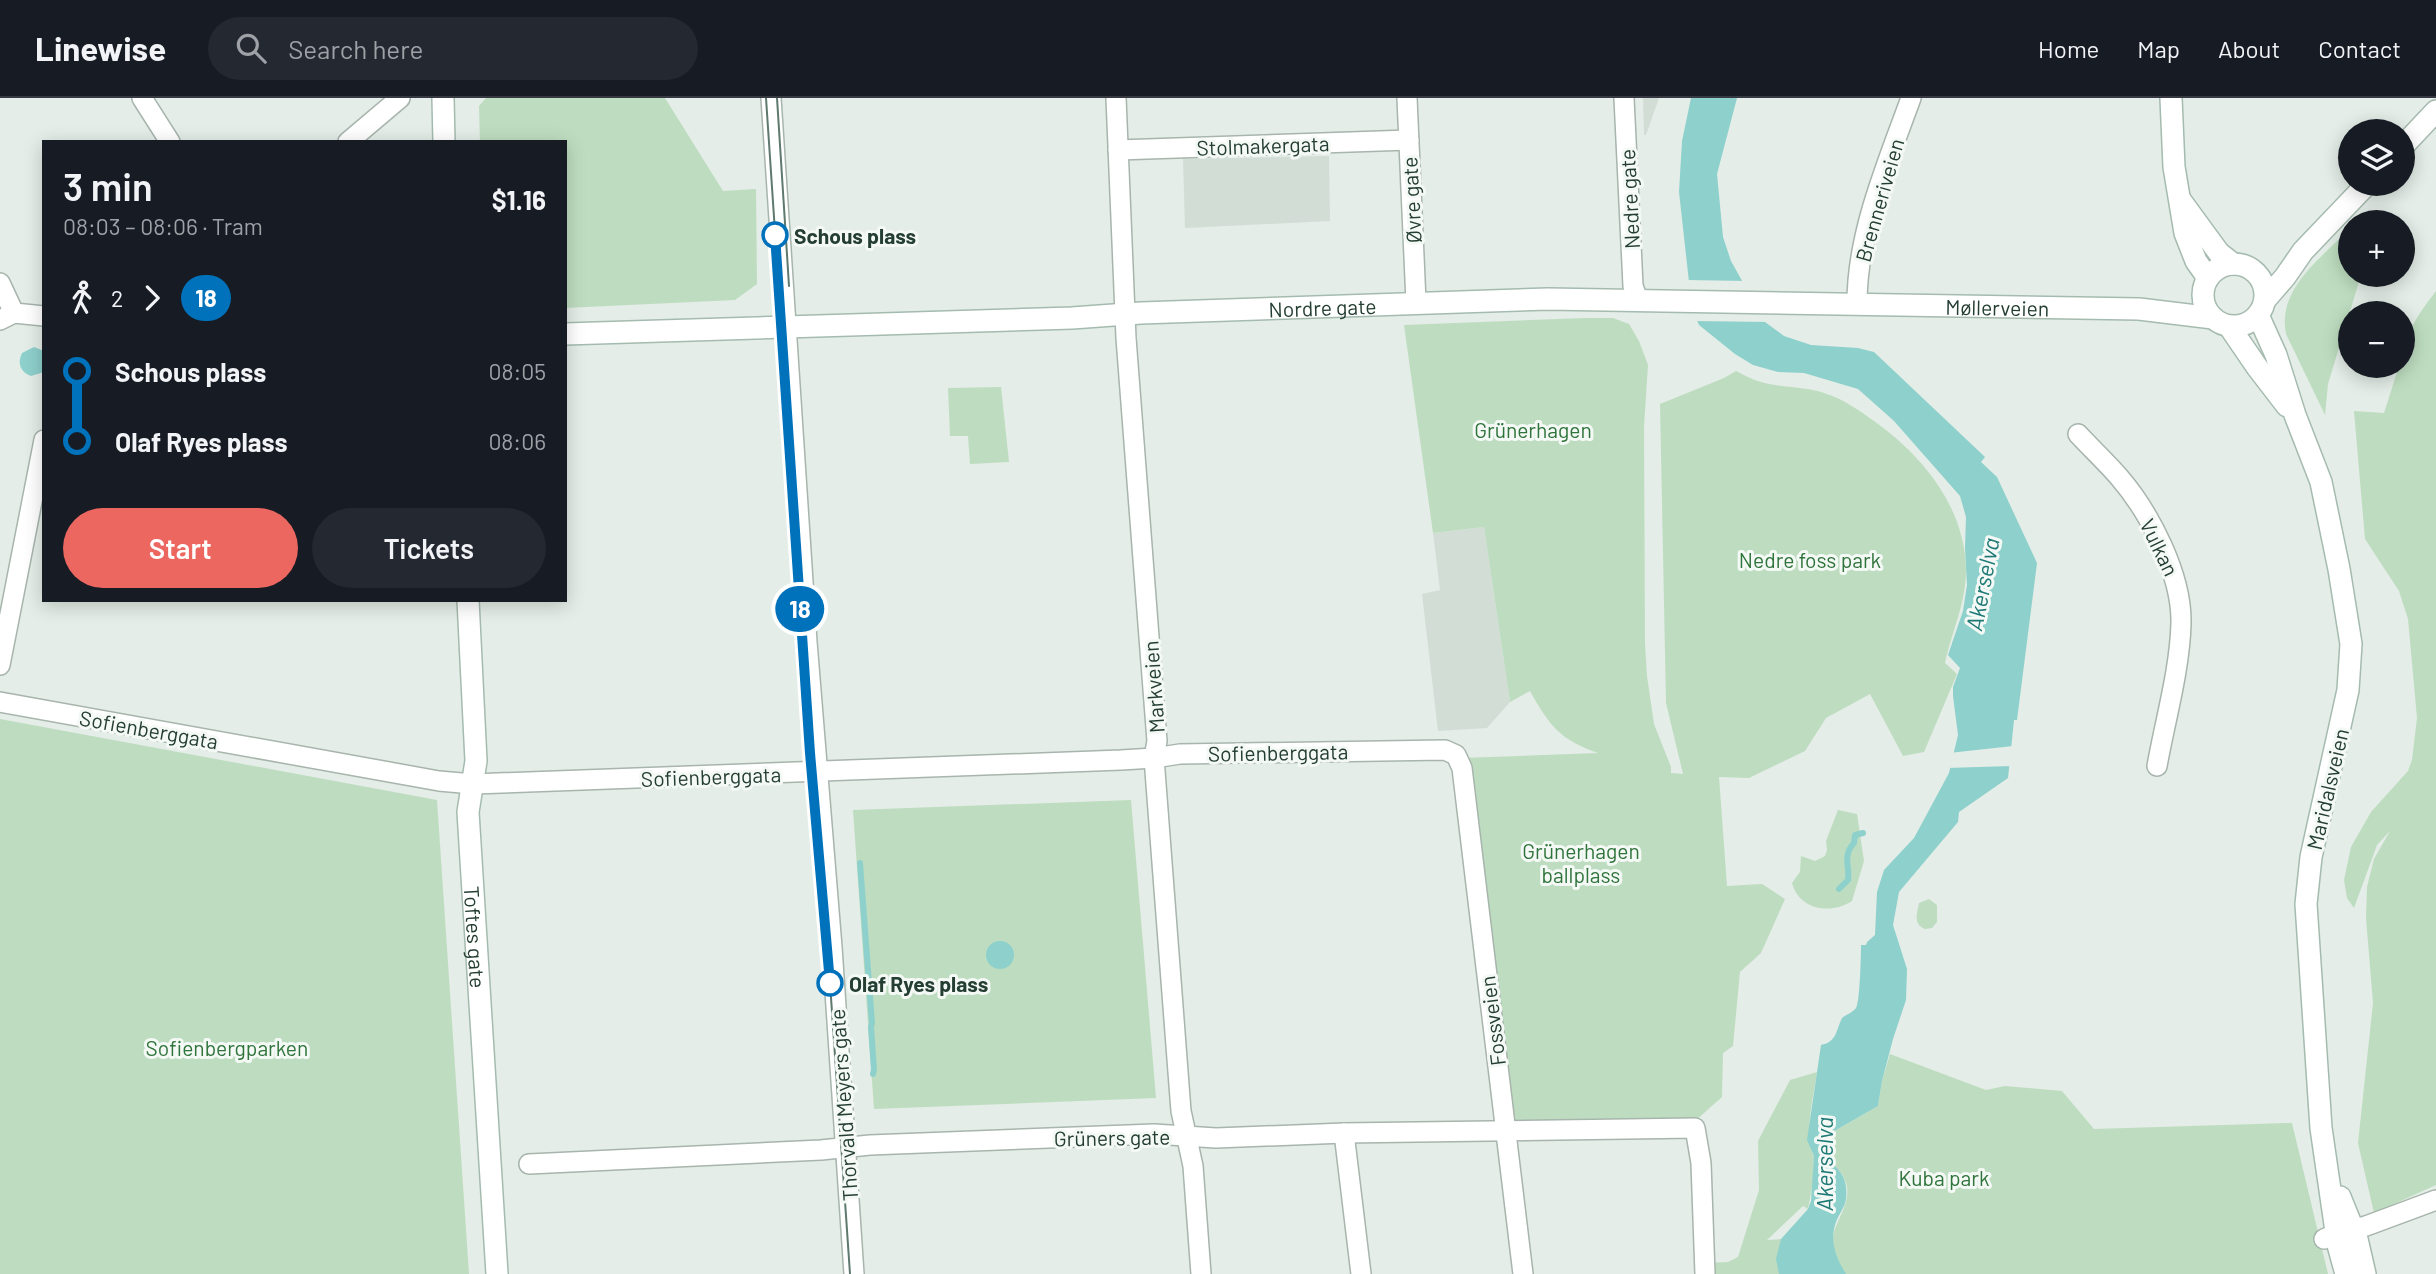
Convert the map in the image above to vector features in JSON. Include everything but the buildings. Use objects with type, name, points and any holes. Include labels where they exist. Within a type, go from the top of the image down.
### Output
[{"type":"main road","points":[[443,98],[444,140]]},
{"type":"main road","name":"Maridalsveien","points":[[2171,98],[2174,167],[2181,215],[2189,245],[2206,285],[2205,306],[2221,322],[2295,415]]},
{"type":"main road","points":[[2415,133],[2436,111]]},
{"type":"main road","points":[[2221,322],[2240,326],[2250,322],[2303,251],[2356,196]]},
{"type":"main road","name":"Maridalsveien","points":[[2180,200],[2219,253],[2233,264],[2256,273],[2265,290],[2262,307],[2295,415],[2321,482],[2351,645],[2348,690],[2311,857],[2306,904],[2321,1128],[2346,1274]]},
{"type":"main road","points":[[2256,273],[2284,263],[2303,251]]},
{"type":"main road","points":[[2206,285],[2214,271],[2233,264]]},
{"type":"main road","name":"Møllerveien","points":[[2139,309],[2174,303],[2206,285]]},
{"type":"main road","name":"Nordre gate","points":[[787,327],[1548,299],[1857,303]]},
{"type":"main road","name":"Møllerveien","points":[[1857,303],[2139,309],[2221,322]]},
{"type":"main road","points":[[567,334],[787,327]]},
{"type":"main road","name":"Toftes gate","points":[[468,602],[476,761],[468,812],[497,1274]]},
{"type":"main road","name":"Maridalsveien","points":[[2338,1234],[2362,1255],[2365,1274]]},
{"type":"street","points":[[142,98],[169,140]]},
{"type":"street","points":[[350,140],[400,98]]},
{"type":"street","name":"Thorvald Meyers gate","points":[[771,98],[854,1274]]},
{"type":"street","name":"Markveien","points":[[1116,98],[1125,314],[1157,741],[1154,758],[1181,1111],[1193,1166],[1201,1274]]},
{"type":"street","name":"Øvre gate","points":[[1407,98],[1416,302]]},
{"type":"street","name":"Nedre gate","points":[[1624,98],[1633,286],[1638,300]]},
{"type":"street","name":"Brenneriveien","points":[[1857,303],[1860,261],[1873,209],[1911,98]]},
{"type":"street","name":"Stolmakergata","points":[[1118,150],[1409,140]]},
{"type":"street","points":[[0,283],[7,317],[42,316]]},
{"type":"street","name":"Vulkan","points":[[2078,434],[2120,478],[2140,506],[2167,557],[2178,586],[2181,622],[2179,652],[2157,766]]},
{"type":"street","points":[[0,665],[42,450]]},
{"type":"street","name":"Sofienberggata","points":[[0,702],[439,781],[473,784],[817,773],[1154,758],[1180,754],[1446,750],[1456,755],[1462,768]]},
{"type":"street","name":"Fossveien","points":[[1462,768],[1523,1274]]},
{"type":"street","name":"Grüners gate","points":[[529,1164],[1154,1133],[1186,1137],[1696,1128],[1701,1163],[1705,1274]]},
{"type":"street","points":[[1344,1133],[1361,1274]]},
{"type":"street","points":[[2338,1234],[2436,1200]]},
{"type":"shaded area","points":[[1643,98],[1659,98],[1646,135],[1644,135]]},
{"type":"shaded area","points":[[1329,156],[1330,221],[1185,228],[1183,159]]},
{"type":"shaded area","points":[[1484,527],[1510,702],[1487,728],[1438,731],[1422,594],[1440,590],[1433,533]]},
{"type":"green space","name":"Schous plass","points":[[486,98],[665,98],[723,191],[756,189],[757,284],[735,300],[567,308],[567,140],[480,140],[479,106]]},
{"type":"green space","points":[[2338,240],[2338,287],[2357,287],[2353,301],[2338,301],[2338,351],[2328,384],[2325,415],[2286,334],[2288,302],[2304,275]]},
{"type":"green space","points":[[2436,291],[2436,1185],[2374,1213],[2358,1143],[2373,1003],[2366,918],[2367,887],[2374,859],[2390,831],[2377,845],[2354,908],[2347,898],[2344,880],[2351,847],[2371,812],[2408,771],[2412,760],[2417,718],[2408,619],[2399,591],[2365,539],[2354,411],[2384,413],[2395,378],[2415,378],[2415,323]]},
{"type":"green space","points":[[1613,318],[1629,324],[1648,365],[1644,427],[1645,644],[1654,724],[1671,773],[1683,774],[1666,703],[1660,404],[1736,371],[1769,384],[1824,393],[1851,405],[1909,450],[1938,485],[1958,525],[1964,547],[1964,594],[1945,663],[1957,674],[1924,752],[1903,756],[1870,694],[1826,718],[1805,751],[1749,778],[1719,777],[1727,886],[1762,884],[1785,899],[1761,953],[1740,972],[1733,1046],[1723,1053],[1722,1097],[1695,1121],[1506,1131],[1461,758],[1598,753],[1574,743],[1557,730],[1530,691],[1510,702],[1484,527],[1433,533],[1404,325]]},
{"type":"green space","points":[[1001,387],[1009,462],[970,464],[968,436],[950,436],[948,388]]},
{"type":"green space","name":"Sofienbergparken","points":[[0,719],[437,800],[469,1274],[0,1274]]},
{"type":"green space","name":"Olaf Ryes plass","points":[[1131,800],[1156,1098],[874,1109],[853,810]]},
{"type":"green space","points":[[1838,810],[1857,814],[1864,861],[1852,901],[1826,909],[1801,899],[1792,883],[1800,872],[1801,856],[1815,861],[1825,856],[1826,841]]},
{"type":"green space","points":[[1929,899],[1937,905],[1937,922],[1932,928],[1925,929],[1917,921],[1917,915],[1919,903]]},
{"type":"green space","name":"Kuba park","points":[[1890,1054],[1986,1090],[2005,1086],[2062,1091],[2094,1129],[2292,1123],[2328,1274],[1705,1274],[1704,1263],[1728,1262],[1738,1257],[1759,1190],[1758,1141],[1790,1080],[1817,1072],[1809,1127],[1814,1156],[1808,1209],[1803,1206],[1767,1240],[1833,1236],[1846,1203],[1847,1190],[1843,1176],[1831,1162],[1827,1152],[1831,1133],[1878,1106]]},
{"type":"water","name":"Akerselva","points":[[1691,98],[1737,98],[1717,174],[1723,237],[1731,261],[1765,322],[1784,336],[1811,345],[1858,348],[1874,352],[1985,457],[1981,462],[1997,477],[2037,563],[2008,778],[1959,812],[1958,822],[1899,892],[1893,925],[1907,969],[1906,1000],[1893,1039],[1878,1106],[1831,1133],[1828,1144],[1830,1159],[1844,1179],[1846,1187],[1845,1202],[1836,1222],[1833,1243],[1846,1274],[1779,1274],[1776,1259],[1781,1239],[1808,1209],[1811,1201],[1814,1156],[1807,1140],[1821,1045],[1833,1038],[1842,1018],[1856,1008],[1861,945],[1866,945],[1875,935],[1877,892],[1884,870],[1914,838],[1949,773],[1958,735],[1953,687],[1960,668],[1948,655],[1963,611],[1967,585],[1966,517],[1960,496],[1894,421],[1858,389],[1804,373],[1778,372],[1753,365],[1699,325],[1692,309],[1679,192],[1682,141]]},
{"type":"water","points":[[34,347],[42,350],[42,373],[31,376],[22,370],[22,353]]},
{"type":"water","points":[[1000,941],[1010,945],[1014,955],[1010,965],[1000,969],[990,965],[986,955],[990,945]]},
{"type":"pier","points":[[1687,280],[1746,281],[1771,322],[1693,321],[1689,309]]},
{"type":"pier","points":[[2013,746],[2012,766],[1946,768],[1949,753]]},
{"type":"waterway","points":[[1839,889],[1848,880],[1847,857],[1855,835],[1863,833]]},
{"type":"waterway","points":[[860,863],[872,1023],[873,1074]]},
{"type":"tram line","points":[[766,98],[810,753],[830,983],[850,1274]]},
{"type":"tram line","points":[[777,98],[789,286]]},
{"type":"tram line","name":"18","points":[[775,235],[810,753],[830,983]]},
{"type":"place","name":"Schous plass","points":[[775,235]]},
{"type":"place","name":"Olaf Ryes plass","points":[[830,983]]},
{"type":"park label","name":"Grünerhagen","points":[[1533,429]]},
{"type":"park label","name":"Nedre foss park","points":[[1810,559]]},
{"type":"park label","name":"Grünerhagen ballplass","points":[[1581,862]]}]
